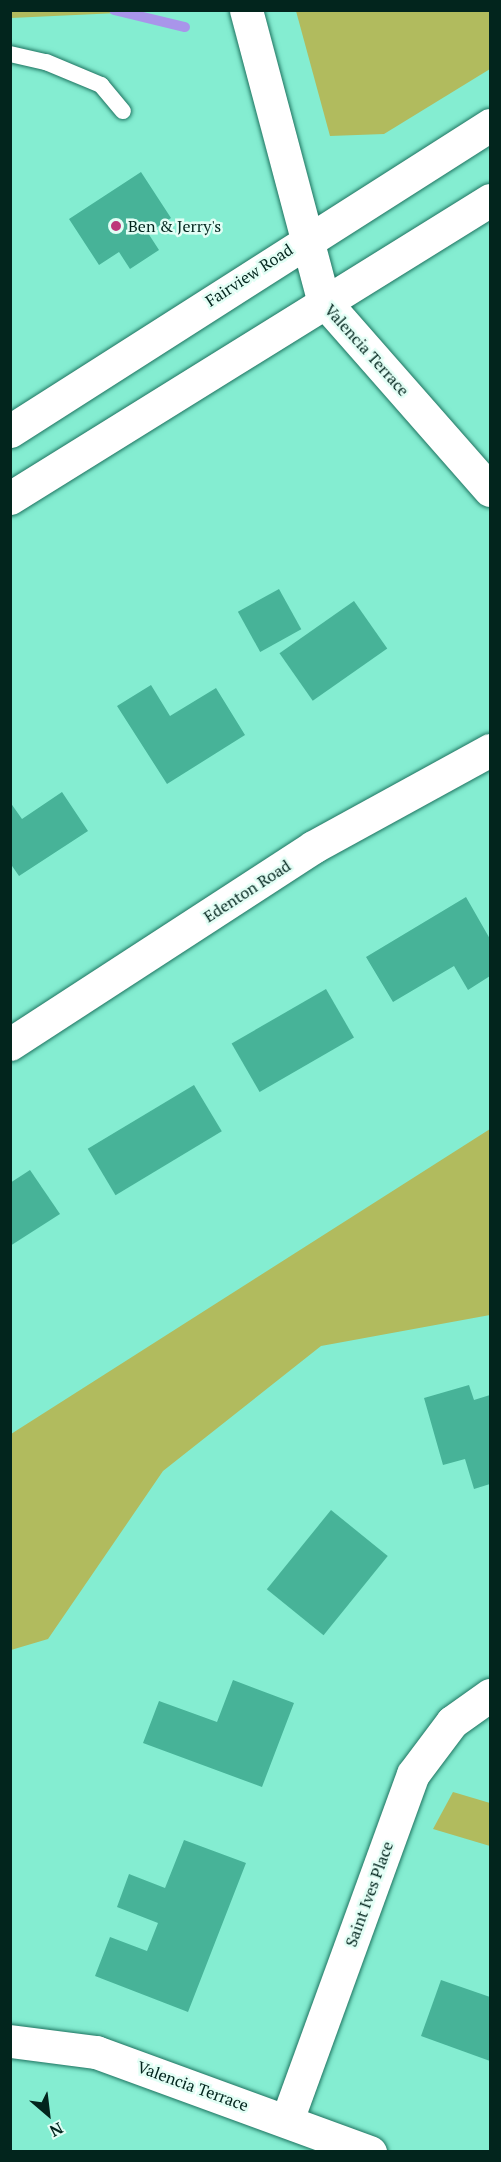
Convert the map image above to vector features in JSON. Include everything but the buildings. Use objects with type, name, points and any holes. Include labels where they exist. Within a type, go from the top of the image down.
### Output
[{"type":"street","name":"Valencia Terrace","points":[[246,10],[303,239],[323,300],[490,490]]},
{"type":"street","name":"Fairview Road","points":[[10,431],[303,239],[490,125]]},
{"type":"street","points":[[10,498],[323,300],[490,201]]},
{"type":"street","name":"Edenton Road","points":[[10,1044],[313,847],[490,750]]},
{"type":"street","name":"Saint Ives Place","points":[[287,2121],[413,1774],[452,1722],[490,1695]]},
{"type":"street","name":"Valencia Terrace","points":[[10,2041],[96,2052],[370,2151]]},
{"type":"lane","points":[[10,54],[46,62],[101,85],[123,111]]},
{"type":"green space","points":[[11,10],[161,10],[161,11],[11,18]]},
{"type":"green space","points":[[296,11],[490,11],[490,69],[384,134],[330,136]]},
{"type":"green space","points":[[490,1129],[490,1315],[321,1346],[163,1471],[48,1639],[11,1650],[11,1434]]},
{"type":"green space","points":[[453,1792],[490,1803],[490,1846],[433,1829]]},
{"type":"waterway","points":[[114,10],[185,27]]},
{"type":"place","name":"Ben & Jerry's","points":[[116,226]]}]
